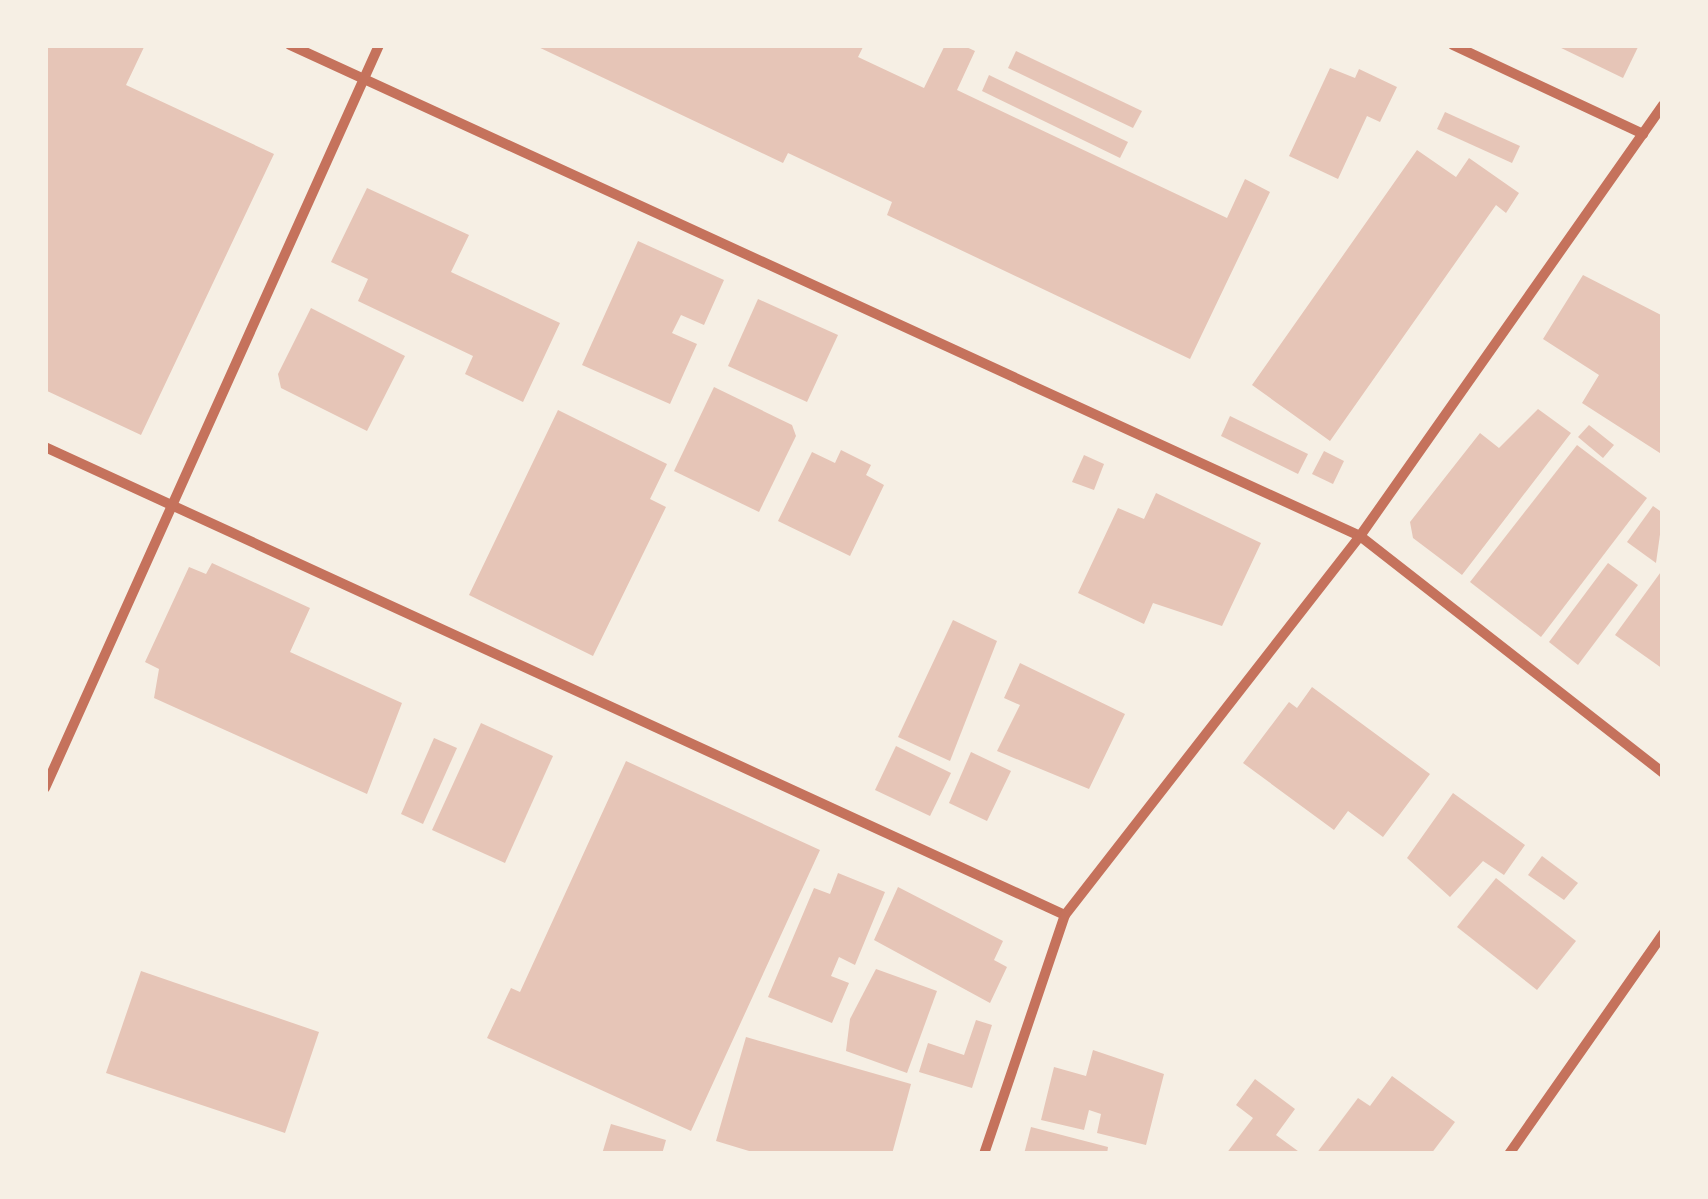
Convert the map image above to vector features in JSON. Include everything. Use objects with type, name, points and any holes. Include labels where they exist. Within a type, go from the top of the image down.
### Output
[{"type":"street","points":[[290,45],[1360,536],[1663,773]]},
{"type":"street","points":[[45,788],[176,510],[379,45]]},
{"type":"street","points":[[1453,45],[1644,134]]},
{"type":"street","points":[[984,1154],[1065,915],[1360,536],[1663,105]]},
{"type":"street","points":[[45,448],[1065,915]]},
{"type":"street","points":[[1509,1154],[1663,934]]},
{"type":"building","points":[[45,45],[145,45],[126,85],[274,154],[141,435],[45,390]]},
{"type":"building","points":[[534,45],[864,45],[858,57],[924,88],[945,45],[962,45],[975,51],[957,90],[1227,218],[1245,179],[1270,192],[1190,359],[887,215],[892,202],[788,153],[783,163]]},
{"type":"building","points":[[1555,45],[1639,45],[1623,78]]},
{"type":"building","points":[[1016,51],[1142,111],[1133,128],[1008,68]]},
{"type":"building","points":[[1330,68],[1355,78],[1359,69],[1397,87],[1380,122],[1367,116],[1338,179],[1289,156]]},
{"type":"building","points":[[989,75],[1128,142],[1120,158],[982,91]]},
{"type":"building","points":[[1445,112],[1520,146],[1512,163],[1437,129]]},
{"type":"building","points":[[1417,150],[1456,177],[1469,158],[1519,193],[1506,213],[1496,205],[1330,441],[1252,385]]},
{"type":"building","points":[[367,188],[469,235],[451,272],[560,323],[523,402],[465,374],[473,356],[358,301],[368,279],[331,262]]},
{"type":"building","points":[[638,241],[724,280],[704,325],[681,315],[672,333],[697,344],[670,404],[582,365]]},
{"type":"building","points":[[1583,275],[1663,316],[1663,455],[1582,403],[1599,375],[1543,339]]},
{"type":"building","points":[[758,299],[838,335],[807,402],[728,366]]},
{"type":"building","points":[[311,308],[405,356],[367,431],[281,388],[278,374]]},
{"type":"building","points":[[714,387],[792,425],[796,436],[759,512],[674,471]]},
{"type":"building","points":[[1538,409],[1571,433],[1462,575],[1413,538],[1410,522],[1480,433],[1499,448]]},
{"type":"building","points":[[558,410],[667,464],[650,499],[666,507],[593,656],[469,595]]},
{"type":"building","points":[[1230,416],[1308,454],[1298,474],[1221,436]]},
{"type":"building","points":[[1589,425],[1614,445],[1603,458],[1578,437]]},
{"type":"building","points":[[1577,445],[1647,498],[1541,637],[1470,582]]},
{"type":"building","points":[[841,450],[871,465],[866,475],[884,485],[850,556],[778,521],[812,452],[835,463]]},
{"type":"building","points":[[1324,451],[1344,461],[1333,484],[1312,474]]},
{"type":"building","points":[[1084,455],[1104,464],[1094,490],[1072,482]]},
{"type":"building","points":[[1156,493],[1261,543],[1222,626],[1153,603],[1144,624],[1078,593],[1118,508],[1144,519]]},
{"type":"building","points":[[1653,506],[1663,513],[1656,563],[1627,542]]},
{"type":"building","points":[[212,563],[310,608],[290,652],[402,703],[367,794],[154,698],[159,669],[145,662],[189,567],[206,574]]},
{"type":"building","points":[[1608,563],[1638,585],[1578,665],[1549,642]]},
{"type":"building","points":[[1663,569],[1663,669],[1615,635]]},
{"type":"building","points":[[953,620],[997,641],[950,761],[898,737]]},
{"type":"building","points":[[1020,663],[1125,714],[1089,789],[997,751],[1020,705],[1004,698]]},
{"type":"building","points":[[1312,687],[1430,774],[1383,837],[1348,811],[1334,830],[1243,763],[1289,702],[1297,708]]},
{"type":"building","points":[[481,723],[553,756],[505,863],[432,830]]},
{"type":"building","points":[[434,738],[457,748],[423,824],[401,814]]},
{"type":"building","points":[[896,746],[951,773],[930,816],[875,790]]},
{"type":"building","points":[[971,752],[1011,771],[987,821],[949,803]]},
{"type":"building","points":[[626,761],[820,850],[691,1131],[487,1038],[511,988],[520,992]]},
{"type":"building","points":[[1453,793],[1525,845],[1504,875],[1483,861],[1450,897],[1407,858]]},
{"type":"building","points":[[1542,856],[1578,883],[1564,900],[1528,875]]},
{"type":"building","points":[[838,873],[885,892],[855,965],[839,957],[831,976],[849,983],[832,1023],[768,997],[814,888],[830,894]]},
{"type":"building","points":[[1496,878],[1576,941],[1537,990],[1457,927]]},
{"type":"building","points":[[898,887],[1003,941],[994,960],[1007,967],[990,1003],[874,940]]},
{"type":"building","points":[[876,969],[937,991],[907,1073],[846,1051],[850,1019]]},
{"type":"building","points":[[141,971],[319,1032],[285,1133],[106,1073]]},
{"type":"building","points":[[976,1020],[992,1025],[972,1088],[919,1072],[928,1043],[964,1055]]},
{"type":"building","points":[[746,1037],[911,1084],[892,1154],[759,1154],[716,1141]]},
{"type":"building","points":[[1093,1050],[1164,1074],[1146,1145],[1097,1133],[1101,1114],[1089,1110],[1084,1130],[1041,1120],[1054,1067],[1086,1076]]},
{"type":"building","points":[[1392,1076],[1455,1122],[1431,1154],[1316,1154],[1358,1098],[1370,1106]]},
{"type":"building","points":[[1255,1079],[1295,1109],[1276,1135],[1302,1154],[1226,1154],[1253,1118],[1236,1105]]},
{"type":"building","points":[[611,1124],[666,1140],[662,1154],[602,1154]]},
{"type":"building","points":[[1031,1127],[1108,1147],[1107,1154],[1024,1154]]}]
